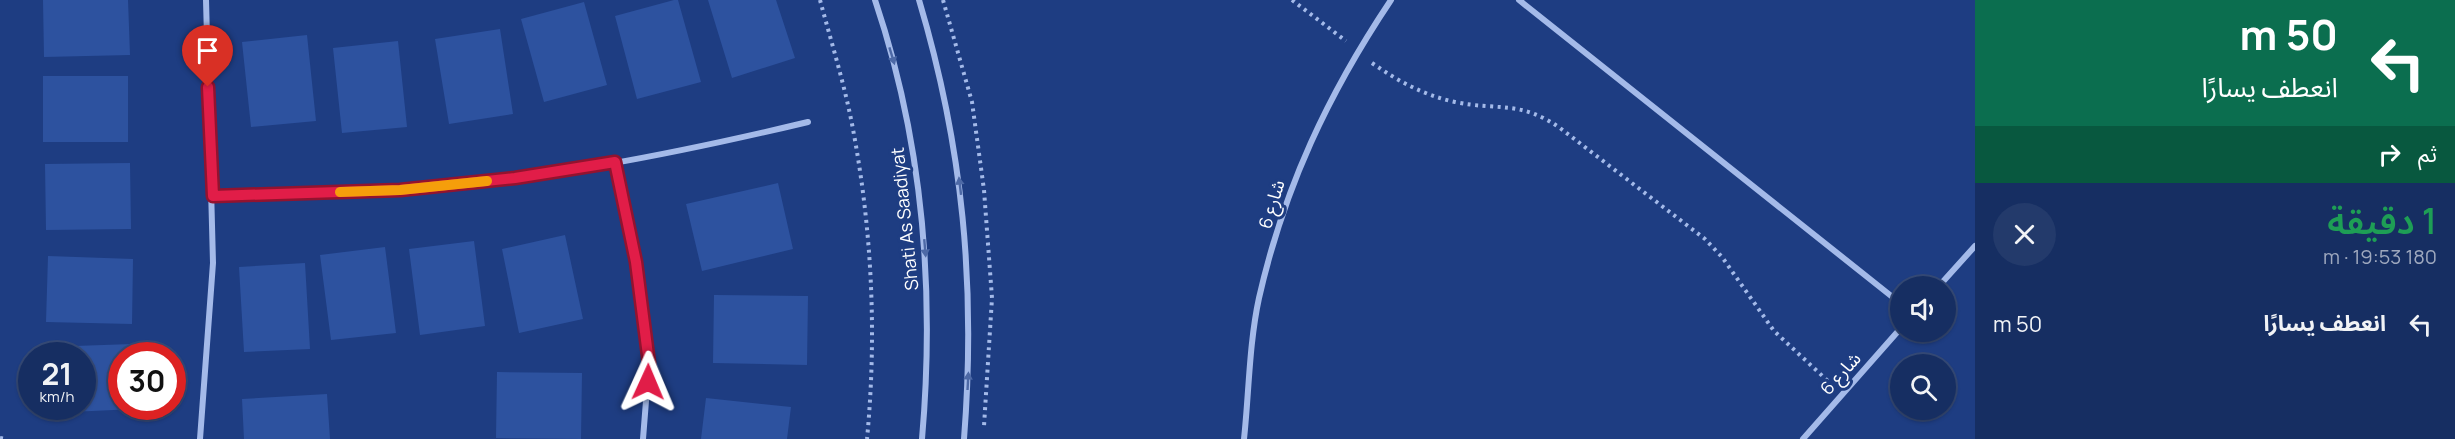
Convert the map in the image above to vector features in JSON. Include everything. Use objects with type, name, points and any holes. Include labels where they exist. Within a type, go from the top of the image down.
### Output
[{"type":"street","points":[[200,439],[213,263],[206,0]]},
{"type":"street","name":"Shati As Saadiyat","points":[[875,0],[895,66],[920,194],[929,322],[922,439]]},
{"type":"street","points":[[919,0],[946,102],[964,214],[970,328],[964,439]]},
{"type":"street","name":"شارع 6","points":[[1244,439],[1259,300],[1290,188],[1321,116],[1358,50],[1391,0]]},
{"type":"street","points":[[1519,0],[1890,295]]},
{"type":"street","points":[[213,196],[400,190],[515,178],[685,152],[808,122]]},
{"type":"street","points":[[615,162],[636,262],[649,363],[643,439]]},
{"type":"street","points":[[1948,276],[1975,246]]},
{"type":"street","name":"شارع 6","points":[[1803,439],[1890,340]]},
{"type":"path","points":[[820,0],[852,123],[865,206],[873,294],[873,382],[867,439]]},
{"type":"path","points":[[1292,0],[1397,80],[1416,90],[1457,102],[1520,108],[1540,114],[1560,128],[1705,239],[1727,264],[1774,331],[1842,393]]},
{"type":"path","points":[[0,438],[6,439]]},
{"type":"building","points":[[43,0],[128,0],[130,55],[44,57]]},
{"type":"building","points":[[678,0],[701,82],[637,99],[615,16]]},
{"type":"building","points":[[708,0],[776,0],[795,58],[732,78]]},
{"type":"building","points":[[584,2],[607,85],[544,102],[521,19]]},
{"type":"building","points":[[500,29],[513,114],[449,124],[435,39]]},
{"type":"building","points":[[307,35],[316,121],[251,127],[242,42]]},
{"type":"building","points":[[398,41],[407,127],[342,133],[333,48]]},
{"type":"building","points":[[43,76],[128,76],[128,142],[43,142]]},
{"type":"building","points":[[130,163],[131,229],[46,230],[45,164]]},
{"type":"building","points":[[778,183],[793,249],[702,271],[686,204]]},
{"type":"building","points":[[565,235],[583,319],[519,333],[502,249]]},
{"type":"building","points":[[474,241],[485,326],[420,335],[409,249]]},
{"type":"building","points":[[385,247],[396,333],[331,340],[320,255]]},
{"type":"building","points":[[48,256],[133,259],[132,324],[46,322]]},
{"type":"building","points":[[305,263],[310,349],[244,352],[239,267]]},
{"type":"building","points":[[714,295],[808,296],[807,365],[713,363]]},
{"type":"building","points":[[96,345],[108,345],[108,410],[96,411]]},
{"type":"building","points":[[497,372],[582,373],[581,439],[496,438]]},
{"type":"building","points":[[327,394],[330,439],[244,439],[242,399]]},
{"type":"building","points":[[706,398],[791,407],[787,439],[701,439]]},
{"type":"slow traffic","points":[[340,192],[400,190],[487,181]]},
{"type":"route","points":[[208,87],[213,196],[400,190],[515,178],[615,162],[636,262],[649,363],[648,382]]}]
